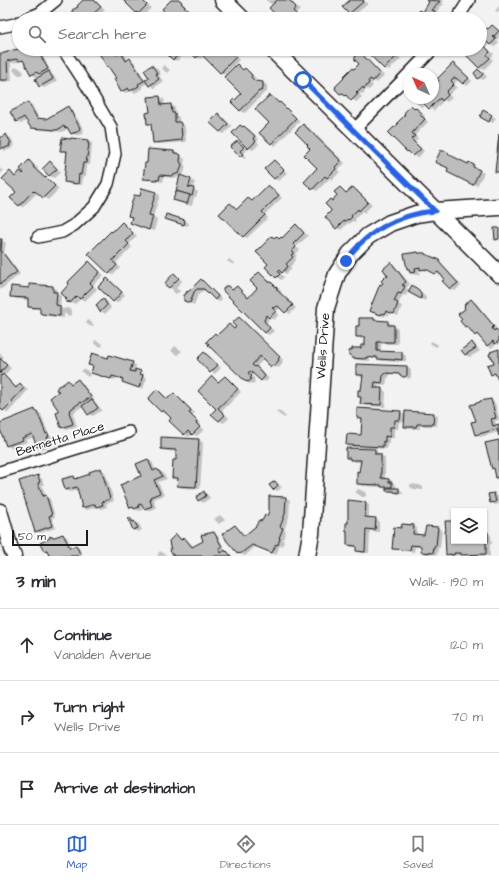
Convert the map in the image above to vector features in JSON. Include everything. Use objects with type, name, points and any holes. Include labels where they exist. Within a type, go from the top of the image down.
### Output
[{"type":"main road","points":[[223,0],[235,12]]},
{"type":"main road","points":[[279,56],[499,274]]},
{"type":"main road","name":"Wells Drive","points":[[307,556],[311,534],[326,308],[337,274],[350,254],[368,236],[390,223],[416,214],[435,211],[499,207]]},
{"type":"street","points":[[46,12],[56,0]]},
{"type":"street","points":[[461,12],[469,0]]},
{"type":"street","points":[[0,27],[12,25]]},
{"type":"street","points":[[38,237],[62,232],[74,226],[94,207],[108,184],[115,154],[111,127],[68,56]]},
{"type":"street","points":[[354,130],[426,56]]},
{"type":"street","name":"Bernetta Place","points":[[0,472],[129,432]]},
{"type":"street","points":[[0,510],[14,556]]},
{"type":"building","points":[[83,0],[94,0],[101,7],[95,12],[73,12],[72,10],[78,7],[77,6]]},
{"type":"building","points":[[123,0],[142,0],[147,5],[140,12],[135,12]]},
{"type":"building","points":[[171,0],[180,0],[190,12],[165,12],[162,9]]},
{"type":"building","points":[[277,0],[289,0],[296,7],[293,11],[294,12],[273,12],[269,8]]},
{"type":"building","points":[[350,0],[364,1],[351,12],[347,12],[342,7]]},
{"type":"building","points":[[426,0],[440,1],[432,10],[434,12],[423,12],[429,2]]},
{"type":"building","points":[[492,25],[499,31],[493,37],[496,39],[490,45],[487,42],[487,28],[488,29]]},
{"type":"building","points":[[12,50],[12,56],[41,56],[48,69],[39,74],[37,72],[31,75],[23,60],[20,61],[16,59],[7,61],[8,80],[0,80],[0,54]]},
{"type":"building","points":[[487,55],[490,58],[479,68],[467,56]]},
{"type":"building","points":[[101,56],[123,56],[126,61],[130,58],[144,81],[130,91],[128,88],[121,92],[114,79],[116,78],[108,66],[107,67]]},
{"type":"building","points":[[169,56],[177,56],[173,60]]},
{"type":"building","points":[[203,56],[235,56],[236,57],[220,73]]},
{"type":"building","points":[[364,56],[380,73],[373,81],[370,79],[368,82],[369,83],[364,89],[363,87],[358,92],[357,91],[356,92],[358,94],[351,101],[346,95],[345,96],[342,93],[340,94],[335,87],[352,68],[354,69],[359,64],[355,60],[355,57]]},
{"type":"building","points":[[371,56],[397,56],[384,69]]},
{"type":"building","points":[[453,63],[469,78],[463,84],[456,78],[453,78],[451,81],[454,84],[446,92],[448,95],[442,101],[440,98],[439,99],[439,77]]},
{"type":"building","points":[[237,64],[243,70],[245,68],[252,75],[251,77],[255,81],[263,82],[263,89],[259,91],[240,111],[231,102],[241,94],[224,77]]},
{"type":"building","points":[[152,65],[159,79],[149,86],[145,80],[149,78],[144,70]]},
{"type":"building","points":[[478,69],[483,74],[478,79],[474,73]]},
{"type":"building","points":[[49,71],[53,79],[39,87],[35,79]]},
{"type":"building","points":[[270,95],[279,103],[280,102],[296,118],[271,144],[259,133],[269,123],[255,109]]},
{"type":"building","points":[[160,96],[161,105],[171,104],[172,113],[175,113],[175,122],[180,122],[181,124],[182,140],[153,143],[151,124],[147,124],[146,113],[150,112],[148,97]]},
{"type":"building","points":[[28,102],[37,118],[46,119],[68,106],[80,130],[71,134],[67,127],[65,128],[64,126],[57,130],[31,128],[24,117],[16,122],[10,112]]},
{"type":"building","points":[[424,104],[434,104],[429,109]]},
{"type":"building","points":[[411,105],[422,113],[420,115],[425,119],[412,133],[415,136],[411,139],[421,149],[413,156],[388,133],[398,124],[397,123]]},
{"type":"building","points":[[483,110],[492,115],[489,122],[480,117]]},
{"type":"building","points":[[218,113],[228,124],[220,132],[209,122]]},
{"type":"building","points":[[303,124],[341,161],[335,167],[336,169],[327,178],[325,176],[312,190],[304,182],[317,168],[304,155],[310,149],[307,146],[308,145],[295,132]]},
{"type":"building","points":[[240,125],[243,127],[244,126],[255,136],[253,138],[256,141],[248,149],[232,133]]},
{"type":"building","points":[[6,134],[11,143],[9,144],[10,146],[0,149],[0,138]]},
{"type":"building","points":[[499,134],[499,172],[495,172]]},
{"type":"building","points":[[62,138],[88,140],[89,144],[86,163],[83,163],[81,175],[79,174],[78,184],[64,182],[67,151],[60,151]]},
{"type":"building","points":[[237,141],[244,147],[240,151],[243,154],[240,157],[230,147]]},
{"type":"building","points":[[148,149],[174,151],[174,153],[181,155],[180,161],[182,165],[179,173],[171,176],[160,175],[159,180],[143,179],[145,163],[147,163]]},
{"type":"building","points":[[441,150],[443,152],[444,150],[449,153],[448,154],[468,164],[469,162],[474,165],[473,167],[480,170],[473,185],[447,172],[448,168],[435,162]]},
{"type":"building","points":[[29,160],[34,166],[33,167],[55,186],[43,198],[33,191],[19,206],[10,198],[16,192],[2,179],[10,171],[15,177],[20,171],[23,174],[24,173],[20,169]]},
{"type":"building","points":[[274,160],[284,170],[274,179],[264,169]]},
{"type":"building","points":[[50,161],[57,169],[49,176],[42,169]]},
{"type":"building","points":[[180,175],[191,179],[188,187],[194,188],[192,196],[176,191]]},
{"type":"building","points":[[268,185],[279,195],[262,212],[265,215],[243,237],[219,214],[230,203],[237,209],[248,198],[252,201]]},
{"type":"building","points":[[340,187],[346,193],[353,187],[368,202],[359,211],[358,209],[349,220],[344,221],[336,229],[325,217],[331,210],[325,204],[330,199],[332,201],[337,195],[334,192]]},
{"type":"building","points":[[142,188],[156,192],[149,215],[153,216],[149,230],[130,223],[132,217],[128,216],[134,195],[140,196]]},
{"type":"building","points":[[176,191],[190,195],[187,204],[173,200]]},
{"type":"building","points":[[166,214],[185,220],[184,225],[165,219]]},
{"type":"building","points":[[122,222],[133,233],[126,241],[129,244],[112,261],[117,265],[109,274],[88,254]]},
{"type":"building","points":[[296,224],[304,233],[293,244],[296,247],[292,251],[294,253],[291,255],[293,257],[286,264],[288,266],[282,273],[279,270],[278,271],[280,274],[276,278],[265,267],[268,264],[256,252],[272,236],[274,238],[276,236],[279,239],[281,237],[282,238]]},
{"type":"building","points":[[494,228],[499,228],[499,239],[495,240]]},
{"type":"building","points":[[0,239],[2,239],[1,250],[17,272],[0,284]]},
{"type":"building","points":[[418,252],[425,253],[440,260],[439,262],[458,283],[450,289],[442,281],[445,279],[438,272],[435,274],[426,269],[420,270],[420,267],[415,268],[416,272],[410,273],[409,269],[407,269],[404,254]]},
{"type":"building","points":[[89,261],[100,272],[90,283],[93,286],[80,299],[77,296],[70,303],[69,301],[68,303],[65,300],[67,299],[61,293],[69,284],[68,282]]},
{"type":"building","points":[[391,262],[406,282],[402,285],[405,286],[401,294],[398,293],[394,301],[398,303],[394,314],[386,311],[385,314],[382,313],[381,315],[369,311],[380,284],[381,285],[383,283],[381,281],[388,276],[383,269]]},
{"type":"building","points":[[259,272],[293,305],[285,313],[278,306],[272,308],[276,311],[269,318],[266,315],[264,321],[270,328],[265,333],[223,291],[225,286],[228,286],[232,290],[237,286],[248,298],[257,288],[250,281]]},
{"type":"building","points":[[174,273],[179,278],[169,288],[164,284]]},
{"type":"building","points":[[107,278],[122,292],[113,302],[98,287]]},
{"type":"building","points":[[201,279],[218,296],[215,300],[204,289],[197,289],[194,292],[190,303],[184,301],[184,295],[187,291],[188,292]]},
{"type":"building","points":[[29,284],[53,286],[53,292],[57,292],[56,305],[60,306],[60,316],[42,314],[40,313],[40,308],[28,307],[28,298],[10,297],[11,286],[29,288]]},
{"type":"building","points":[[412,285],[421,293],[421,299],[408,292]]},
{"type":"building","points":[[103,298],[107,305],[100,312],[96,305]]},
{"type":"building","points":[[471,299],[494,326],[492,328],[494,331],[496,329],[499,333],[499,341],[495,344],[493,341],[487,346],[477,334],[475,336],[467,326],[465,327],[460,321],[462,319],[458,314],[465,309],[464,305]]},
{"type":"building","points":[[239,317],[280,357],[274,366],[272,365],[271,367],[260,356],[252,365],[255,367],[256,366],[265,376],[261,381],[250,371],[248,373],[252,376],[250,378],[252,379],[246,382],[206,342],[215,333],[217,335],[229,324],[234,329],[236,327],[232,323]]},
{"type":"building","points":[[359,318],[374,318],[374,320],[388,321],[388,325],[394,325],[394,342],[377,342],[377,351],[402,352],[402,360],[377,359],[377,357],[366,357],[366,359],[351,358],[352,356],[349,355],[349,351],[352,350],[352,348],[361,348],[361,345],[365,345],[365,337],[356,337],[356,326],[359,326]]},
{"type":"building","points":[[472,342],[476,348],[465,355],[461,350]]},
{"type":"building","points":[[499,349],[498,380],[495,373],[491,375],[487,365],[494,363],[492,357],[490,357],[490,352]]},
{"type":"building","points":[[204,352],[218,365],[210,373],[197,359]]},
{"type":"building","points":[[92,353],[108,358],[109,355],[133,362],[130,371],[135,372],[135,369],[141,371],[140,374],[143,375],[139,388],[122,382],[123,379],[112,376],[111,379],[91,373],[93,366],[88,365]]},
{"type":"building","points":[[0,358],[7,365],[0,373]]},
{"type":"building","points":[[356,364],[407,366],[407,375],[403,377],[400,374],[386,373],[383,376],[382,383],[375,382],[374,388],[382,388],[381,405],[360,404],[361,397],[358,397],[358,390],[361,390],[363,375],[356,375]]},
{"type":"building","points":[[3,374],[16,388],[20,383],[24,388],[3,411],[0,408],[0,375],[1,376]]},
{"type":"building","points":[[212,376],[218,382],[225,376],[238,389],[218,408],[225,415],[219,421],[211,414],[216,409],[198,391]]},
{"type":"building","points":[[78,379],[91,397],[71,409],[69,412],[73,424],[61,428],[56,413],[59,411],[50,398],[59,391],[56,390],[58,386],[68,380],[71,384]]},
{"type":"building","points":[[157,389],[167,399],[174,393],[191,410],[189,413],[197,421],[196,423],[200,427],[192,435],[188,431],[184,435],[169,421],[171,418],[163,410],[161,412],[148,399]]},
{"type":"building","points":[[92,399],[98,408],[88,415],[82,406]]},
{"type":"building","points":[[491,399],[496,418],[491,419],[493,426],[499,424],[499,436],[497,429],[475,435],[471,422],[476,421],[470,405]]},
{"type":"building","points":[[357,408],[401,411],[400,420],[395,420],[394,427],[390,427],[390,437],[385,436],[383,447],[346,445],[347,434],[361,435],[362,419],[357,418]]},
{"type":"building","points":[[35,409],[46,434],[48,433],[49,437],[47,437],[49,443],[37,447],[32,434],[22,438],[23,440],[6,446],[0,429],[0,423]]},
{"type":"building","points":[[405,411],[434,413],[433,424],[417,424],[416,427],[404,427]]},
{"type":"building","points":[[161,437],[199,439],[196,487],[177,486],[178,478],[172,478],[173,460],[176,460],[176,450],[161,449]]},
{"type":"building","points":[[499,440],[499,477],[496,478],[485,443]]},
{"type":"building","points":[[346,448],[375,449],[375,454],[381,454],[381,478],[389,479],[389,482],[392,482],[392,487],[357,484],[357,471],[359,472],[361,460],[350,460],[350,458],[346,458]]},
{"type":"building","points":[[148,459],[153,471],[157,469],[163,476],[154,480],[160,493],[150,497],[152,506],[144,509],[141,504],[138,505],[139,507],[134,509],[133,507],[130,508],[120,485],[141,476],[136,464]]},
{"type":"building","points":[[101,468],[110,499],[102,502],[103,505],[96,507],[95,504],[82,508],[77,487],[65,490],[62,479],[74,476],[75,479],[90,474],[89,472]]},
{"type":"building","points":[[38,475],[40,482],[38,483],[43,496],[46,495],[52,515],[49,516],[52,526],[35,532],[19,481]]},
{"type":"building","points":[[275,481],[278,485],[273,490],[269,485]]},
{"type":"building","points":[[386,488],[399,488],[399,493],[394,491],[386,491]]},
{"type":"building","points":[[204,491],[206,496],[198,501],[196,497]]},
{"type":"building","points":[[494,493],[496,502],[490,503],[488,494]]},
{"type":"building","points":[[269,496],[286,497],[285,514],[280,527],[283,528],[278,545],[276,544],[272,553],[252,545],[238,554],[222,534],[235,525],[244,536],[256,526],[259,520],[262,521],[265,515],[267,516],[269,511]]},
{"type":"building","points":[[348,500],[366,502],[365,517],[376,518],[375,530],[366,529],[365,552],[356,551],[356,546],[347,545],[346,523],[348,523]]},
{"type":"building","points":[[130,517],[132,522],[134,521],[138,528],[133,530],[128,518]]},
{"type":"building","points":[[445,521],[451,521],[451,544],[486,544],[486,554],[461,555],[461,553],[454,553],[454,555],[446,555]]},
{"type":"building","points":[[402,524],[414,525],[413,534],[424,535],[426,526],[438,527],[436,546],[434,546],[433,553],[421,552],[421,546],[411,545],[410,550],[392,549],[394,527],[401,528]]},
{"type":"building","points":[[214,532],[222,547],[219,548],[221,553],[225,550],[231,556],[174,556],[170,551],[169,541],[176,534],[181,540],[184,537],[192,547],[203,541],[201,535]]},
{"type":"building","points":[[63,534],[70,548],[76,545],[80,554],[76,556],[49,556],[47,550],[44,551],[40,543],[51,536],[52,538]]},
{"type":"route","points":[[303,80],[435,211],[416,214],[390,223],[368,236],[350,254],[346,261]]}]
